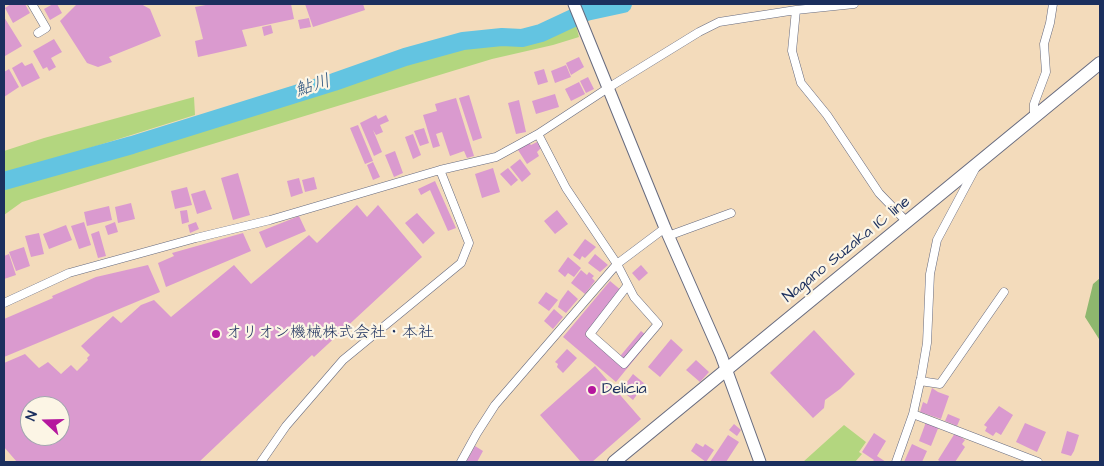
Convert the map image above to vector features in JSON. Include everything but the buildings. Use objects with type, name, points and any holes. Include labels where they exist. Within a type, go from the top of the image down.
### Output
[{"type":"main road","name":"Nagano Suzaka IC line","points":[[614,462],[1100,62]]},
{"type":"street","points":[[32,4],[49,26],[38,33]]},
{"type":"street","points":[[574,4],[667,232],[721,355],[725,371],[760,462]]},
{"type":"street","points":[[4,303],[70,274],[196,238],[270,220],[440,170],[496,157],[538,134],[608,88],[699,32],[719,22],[796,10],[854,4]]},
{"type":"street","points":[[1034,117],[1034,104],[1046,72],[1044,44],[1053,4]]},
{"type":"street","points":[[796,10],[792,51],[802,83],[827,115],[879,193],[907,222]]},
{"type":"street","points":[[538,134],[566,188],[617,264],[634,298],[658,324],[624,364],[590,334],[627,286]]},
{"type":"street","points":[[896,462],[913,414],[920,381],[927,342],[930,274],[937,240],[978,164]]},
{"type":"street","points":[[261,462],[286,426],[343,360],[461,263],[469,243],[440,170]]},
{"type":"street","points":[[461,462],[476,433],[495,405],[617,264],[667,232],[731,213]]},
{"type":"street","points":[[920,381],[940,384],[1004,292]]},
{"type":"street","points":[[913,414],[1038,462]]},
{"type":"green space","points":[[575,21],[579,37],[492,59],[22,202],[4,215],[4,185],[224,122],[468,44],[510,40],[530,42]]},
{"type":"green space","points":[[194,97],[195,115],[4,175],[4,151],[44,138]]},
{"type":"green space","points":[[1100,278],[1100,345],[1099,339],[1085,317],[1093,284]]},
{"type":"green space","points":[[844,425],[866,442],[859,452],[862,454],[855,462],[803,462]]},
{"type":"waterway","name":"鮎川","points":[[4,181],[132,145],[334,82],[405,57],[463,41],[502,37],[522,38],[541,33],[586,12],[623,4]]},
{"type":"place","name":"オリオン機械株式会社・本社","points":[[216,334]]},
{"type":"place","name":"Delicia","points":[[592,390]]}]
